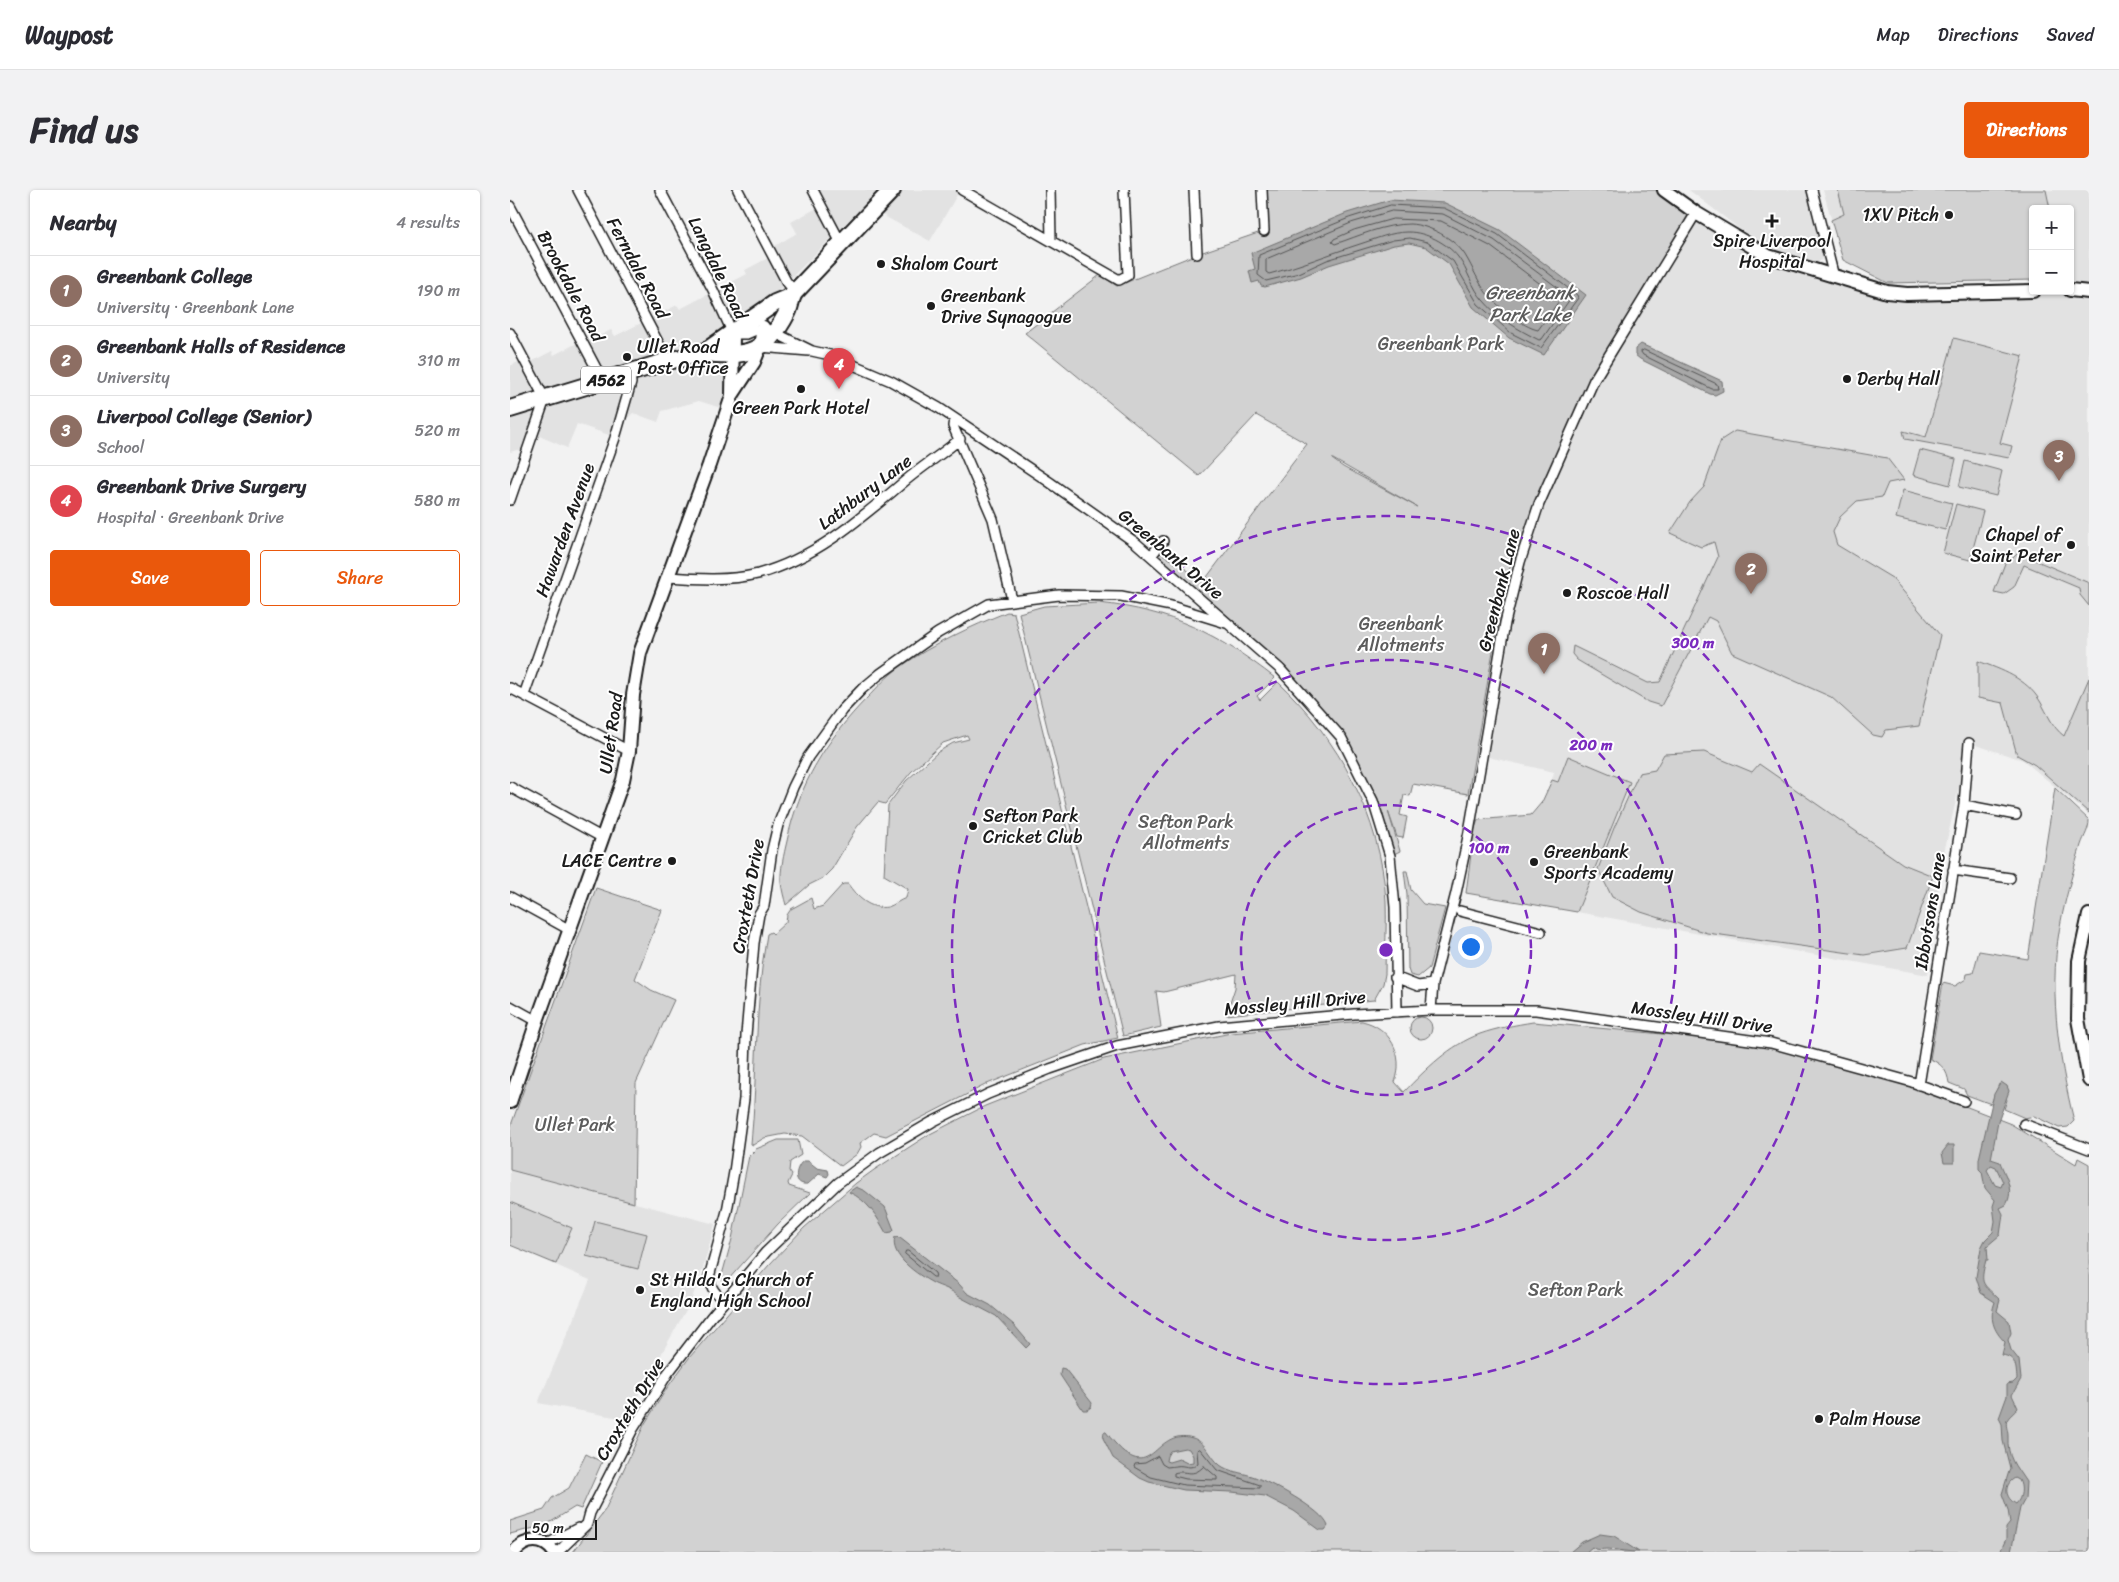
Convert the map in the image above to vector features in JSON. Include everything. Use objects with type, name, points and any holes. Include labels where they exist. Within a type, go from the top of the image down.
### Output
[{"type":"highway","name":"A562","points":[[703,353],[733,334],[775,302],[793,294],[892,190]]},
{"type":"highway","name":"A562","points":[[510,409],[668,361],[703,353],[733,356],[760,348],[768,329],[788,312],[793,294]]},
{"type":"main road","points":[[1664,190],[1696,214],[1768,256],[1886,292],[1907,294],[2029,291]]},
{"type":"main road","points":[[2074,290],[2089,292]]},
{"type":"main road","name":"Ullet Road","points":[[732,396],[733,334]]},
{"type":"main road","name":"Ullet Road","points":[[510,1102],[536,1021],[623,780],[640,653],[709,465],[732,396],[754,362],[760,348]]},
{"type":"main road","points":[[2089,915],[2079,961],[2078,1019],[2089,1080]]},
{"type":"main road","points":[[510,1551],[514,1552],[526,1542],[540,1541],[551,1548]]},
{"type":"street","name":"Ferndale Road","points":[[578,190],[668,361]]},
{"type":"street","name":"Langdale Road","points":[[660,190],[714,290],[733,334]]},
{"type":"street","points":[[738,190],[793,294]]},
{"type":"street","points":[[814,190],[841,243]]},
{"type":"street","points":[[962,190],[1119,280],[1128,274],[1124,190]]},
{"type":"street","points":[[1050,190],[1051,241]]},
{"type":"street","points":[[1194,190],[1197,254]]},
{"type":"street","points":[[1262,190],[1264,231]]},
{"type":"street","points":[[1812,190],[1834,277]]},
{"type":"street","name":"Brookdale Road","points":[[510,206],[603,381]]},
{"type":"street","name":"Greenbank Lane","points":[[1431,1010],[1433,984],[1469,832],[1505,623],[1520,562],[1539,504],[1594,380],[1696,214]]},
{"type":"street","points":[[733,334],[747,334],[768,329]]},
{"type":"street","name":"Greenbank Drive","points":[[768,329],[812,351],[830,355],[891,381],[954,419],[1048,481],[1151,556],[1280,669],[1341,737],[1373,801],[1390,856],[1395,907],[1397,1012]]},
{"type":"street","points":[[510,334],[545,399],[510,500]]},
{"type":"street","points":[[760,348],[812,351]]},
{"type":"street","name":"Hawarden Avenue","points":[[524,695],[615,438],[631,383],[630,374]]},
{"type":"street","points":[[954,419],[954,426],[993,518],[1012,600]]},
{"type":"street","name":"Lathbury Lane","points":[[667,577],[707,580],[733,578],[758,574],[795,559],[839,535],[960,439]]},
{"type":"street","points":[[1151,556],[1163,541]]},
{"type":"street","name":"Croxteth Drive","points":[[725,1300],[717,1296],[711,1287],[709,1276],[727,1211],[744,1100],[747,1016],[755,936],[759,914],[764,906],[772,850],[778,825],[792,787],[808,757],[826,730],[862,689],[938,633],[989,604],[1059,595],[1121,596],[1171,606],[1228,624]]},
{"type":"street","points":[[510,688],[628,751]]},
{"type":"street","name":"Ibbotsons Lane","points":[[1919,1084],[1964,806],[1969,743]]},
{"type":"street","points":[[510,788],[603,838]]},
{"type":"street","points":[[1964,806],[2016,816]]},
{"type":"street","points":[[1953,870],[2010,878]]},
{"type":"street","points":[[510,896],[570,930]]},
{"type":"street","points":[[1460,911],[1541,932]]},
{"type":"street","points":[[1395,977],[1418,986],[1433,984]]},
{"type":"street","points":[[510,1006],[536,1021]]},
{"type":"street","name":"Mossley Hill Drive","points":[[711,1317],[766,1252],[838,1183],[879,1153],[932,1122],[988,1094],[1050,1069],[1117,1046],[1219,1026],[1431,1010],[1536,1010],[1771,1043],[1919,1084],[1964,1101]]},
{"type":"street","points":[[2024,1124],[2089,1150]]},
{"type":"street","name":"Croxteth Drive","points":[[558,1552],[587,1524],[590,1513],[633,1428],[668,1373],[711,1317]]},
{"type":"street","points":[[551,1548],[587,1524]]},
{"type":"shaded area","points":[[818,190],[960,190],[930,241],[864,205],[782,287],[741,319],[725,348],[723,371],[727,382],[721,408],[699,401],[662,411],[658,422],[633,413],[609,435],[577,424],[567,448],[537,435],[522,451],[510,452],[510,366],[518,362],[529,363],[552,351],[554,355],[579,342],[587,342],[611,330],[615,336],[677,305],[680,309],[747,274],[745,270],[768,258],[773,247],[797,233],[791,222],[817,208]]},
{"type":"shaded area","name":"Spire Liverpool Hospital","points":[[1689,190],[1808,190],[1824,251],[1823,259],[1817,263],[1800,261],[1778,251],[1741,230]]},
{"type":"shaded area","points":[[1823,190],[2089,190],[2089,815],[2023,760],[1969,743],[1941,866],[1928,975],[1577,912],[1630,782],[1569,757],[1558,782],[1552,780],[1554,772],[1488,757],[1510,633],[1505,623],[1520,562],[1594,380],[1696,213],[1768,256],[1887,292],[2029,291],[2029,295],[2074,295],[2074,205],[2029,205],[2029,280],[1888,283],[1843,260]]},
{"type":"shaded area","name":"St Hilda's Church of England High School","points":[[510,1170],[715,1224],[703,1268],[691,1301],[625,1419],[538,1403],[590,1280],[510,1245]]},
{"type":"green space","name":"Greenbank Park","points":[[1262,190],[1664,190],[1696,213],[1594,380],[1520,562],[1512,556],[1513,561],[1506,577],[1468,794],[1413,784],[1410,796],[1404,795],[1400,815],[1407,817],[1403,838],[1397,837],[1388,811],[1400,851],[1390,856],[1373,801],[1341,737],[1303,694],[1151,556],[1156,550],[1204,581],[1307,444],[1256,415],[1199,476],[1025,333],[1100,275],[1117,286],[1197,254],[1264,231]],"holes":[[[1333,459],[1417,507],[1343,467]]]},
{"type":"green space","name":"1XV Pitch","points":[[1838,190],[2046,190],[2049,205],[2029,205],[2029,280],[1888,283],[1843,260],[1831,220],[1844,214]]},
{"type":"green space","points":[[1954,338],[2023,356],[2000,443],[2012,446],[2009,458],[1905,439],[1903,431],[1926,437]]},
{"type":"green space","points":[[1735,431],[1887,458],[1904,480],[1888,483],[1882,497],[1857,501],[1840,517],[1833,532],[1837,545],[1892,578],[1940,635],[1919,726],[1886,730],[1882,737],[1873,735],[1831,697],[1732,653],[1716,621],[1708,617],[1661,706],[1648,702],[1577,660],[1572,654],[1573,646],[1648,683],[1660,682],[1718,557],[1714,542],[1701,547],[1670,533],[1690,502],[1704,487],[1721,440]]},
{"type":"green space","points":[[1920,450],[1956,459],[1950,485],[1913,475]]},
{"type":"green space","points":[[1965,461],[2002,471],[1996,496],[1959,487]]},
{"type":"green space","points":[[1903,490],[1952,503],[1945,530],[1896,518]]},
{"type":"green space","points":[[1956,504],[1983,511],[1970,560],[1943,553]]},
{"type":"green space","points":[[2018,553],[2089,583],[2089,606],[2080,595],[2079,588],[2024,565],[2014,587],[2004,594],[1994,592],[2007,558],[2013,558]]},
{"type":"green space","name":"Sefton Park Allotments","points":[[1099,603],[1171,618],[1233,648],[1275,678],[1257,696],[1260,700],[1278,682],[1320,728],[1338,754],[1353,781],[1376,839],[1382,870],[1386,910],[1385,974],[1383,984],[1374,1000],[1226,1015],[1235,988],[1236,974],[1164,992],[1156,991],[1161,1027],[1123,1036],[1019,613],[1044,606]]},
{"type":"green space","points":[[1007,612],[1014,613],[1118,1038],[1085,1045],[987,1084],[886,1136],[874,1133],[860,1143],[861,1147],[857,1154],[841,1166],[802,1136],[785,1134],[764,1138],[753,1145],[751,1144],[758,1013],[767,934],[771,932],[773,934],[786,922],[787,915],[791,909],[811,898],[814,909],[823,906],[843,884],[848,884],[860,898],[875,906],[888,907],[906,898],[908,889],[884,875],[888,805],[906,781],[938,752],[953,743],[969,739],[967,735],[943,743],[911,772],[885,804],[878,802],[857,827],[832,869],[823,878],[809,885],[786,905],[781,883],[782,862],[792,820],[807,782],[816,764],[839,730],[891,674],[939,643]]},
{"type":"green space","points":[[1978,661],[2013,676],[2028,686],[2040,701],[2053,724],[2064,736],[2089,678],[2089,813],[2035,765],[2017,755],[2003,703],[1978,698]]},
{"type":"green space","points":[[1704,752],[1752,772],[1759,764],[1903,864],[1933,876],[1907,948],[1864,955],[1707,933],[1641,912],[1612,897],[1598,869],[1639,773],[1655,770],[1664,754]]},
{"type":"green space","name":"Greenbank Sports Academy","points":[[1568,756],[1630,782],[1577,912],[1466,893],[1474,831],[1478,820],[1531,815],[1542,802],[1552,780],[1558,782]]},
{"type":"green space","points":[[2055,788],[2089,820],[2068,889],[2055,967],[2056,1019],[2059,1045],[2074,1121],[2068,1127],[2059,1128],[2034,1116],[2025,1118],[2004,1109],[2007,1100],[1999,1084],[1991,1104],[1967,1095],[1964,1089],[1949,1083],[1943,1068],[1930,1059],[1943,983],[1955,986],[1966,979],[1967,974],[1973,973],[1979,951],[2028,959]]},
{"type":"green space","points":[[1404,871],[1407,871],[1411,890],[1423,904],[1445,908],[1429,968],[1418,977],[1410,975],[1408,969],[1407,894]]},
{"type":"green space","name":"Ullet Park","points":[[596,888],[662,910],[635,979],[651,990],[674,1000],[636,1083],[634,1203],[510,1170],[510,1128]]},
{"type":"green space","points":[[1421,1017],[1429,1020],[1432,1028],[1429,1036],[1421,1039],[1413,1036],[1410,1028],[1413,1020]]},
{"type":"green space","name":"Sefton Park","points":[[1362,1021],[1380,1029],[1393,1044],[1398,1062],[1395,1082],[1404,1092],[1439,1059],[1459,1044],[1493,1030],[1533,1022],[1759,1043],[1900,1082],[1952,1101],[2011,1124],[2076,1164],[2078,1158],[2089,1164],[2089,1552],[573,1552],[605,1510],[644,1425],[667,1388],[689,1358],[769,1265],[804,1228],[874,1170],[928,1135],[985,1106],[1104,1059],[1231,1033]]},
{"type":"green space","points":[[778,1140],[798,1140],[801,1155],[790,1162],[789,1171],[792,1175],[788,1183],[789,1186],[810,1193],[778,1224],[727,1281],[723,1281],[722,1275],[732,1239],[749,1156],[756,1149]]},
{"type":"green space","points":[[510,1202],[572,1228],[556,1264],[510,1245]]},
{"type":"green space","points":[[595,1221],[647,1234],[638,1269],[586,1256]]},
{"type":"green space","points":[[586,1454],[602,1462],[581,1509],[575,1507],[546,1525],[510,1534],[510,1521],[544,1510],[552,1498],[569,1488]]},
{"type":"water","name":"Greenbank Park Lake","points":[[1390,200],[1445,203],[1500,230],[1586,295],[1544,355],[1509,338],[1473,307],[1449,264],[1426,247],[1409,243],[1394,245],[1329,265],[1301,277],[1265,287],[1261,286],[1259,281],[1252,283],[1249,271],[1255,269],[1251,253],[1347,213]]},
{"type":"water","points":[[1641,344],[1722,381],[1723,391],[1715,395],[1710,394],[1640,359],[1635,355],[1635,349]]},
{"type":"water","points":[[2001,1082],[2007,1086],[2009,1091],[1998,1122],[1991,1159],[2000,1162],[2010,1194],[2006,1205],[2000,1208],[2003,1214],[2000,1235],[1987,1246],[1988,1260],[1986,1260],[1983,1280],[1986,1287],[2000,1300],[1997,1311],[2009,1321],[2011,1333],[2008,1340],[2011,1350],[2019,1360],[2021,1379],[2012,1395],[2018,1408],[2008,1418],[2006,1424],[2010,1456],[2026,1482],[2025,1499],[2020,1508],[2011,1552],[2000,1552],[2006,1539],[2006,1528],[2010,1523],[2008,1510],[2002,1494],[2010,1468],[2003,1441],[2002,1424],[1999,1418],[2007,1396],[2007,1384],[2013,1383],[2017,1379],[2016,1370],[2013,1360],[2002,1355],[2005,1342],[1995,1328],[1992,1319],[1995,1302],[1981,1293],[1976,1277],[1981,1248],[1985,1240],[1993,1232],[1995,1221],[1993,1206],[1995,1200],[1985,1188],[1982,1172],[1979,1169],[1979,1159],[1994,1094]],"holes":[[[1991,1165],[1996,1167],[2003,1182],[2001,1187],[1995,1185],[1987,1170]],[[2015,1478],[2019,1480],[2021,1489],[2021,1496],[2016,1504],[2012,1501],[2007,1491],[2009,1484]]]},
{"type":"water","points":[[1948,1145],[1954,1145],[1954,1163],[1944,1163],[1942,1153]]},
{"type":"water","points":[[803,1161],[808,1161],[817,1168],[828,1170],[829,1174],[827,1177],[819,1174],[808,1184],[803,1184],[797,1180],[796,1176],[798,1168]]},
{"type":"water","points":[[856,1187],[865,1191],[885,1207],[894,1230],[892,1232],[886,1233],[875,1214],[866,1204],[849,1192]]},
{"type":"water","points":[[895,1237],[900,1238],[959,1284],[967,1293],[990,1305],[1014,1325],[1030,1344],[1026,1348],[996,1316],[933,1283],[913,1270],[900,1258],[896,1251]]},
{"type":"water","points":[[1061,1368],[1065,1369],[1092,1403],[1091,1407],[1087,1410],[1083,1410],[1060,1375]]},
{"type":"water","points":[[1104,1432],[1106,1432],[1121,1449],[1133,1458],[1142,1459],[1176,1437],[1195,1439],[1223,1467],[1252,1476],[1282,1490],[1306,1504],[1324,1519],[1328,1526],[1325,1530],[1320,1530],[1294,1511],[1265,1496],[1232,1492],[1184,1490],[1149,1482],[1140,1478],[1113,1458],[1103,1438]],"holes":[[[1189,1449],[1193,1456],[1193,1462],[1187,1463],[1179,1459],[1166,1461],[1170,1451]]]},
{"type":"water","points":[[1600,1534],[1614,1536],[1639,1552],[1592,1547],[1586,1552],[1570,1552],[1582,1542]]},
{"type":"place","name":"1XV Pitch","points":[[1949,215]]},
{"type":"place","name":"Spire Liverpool Hospital","points":[[1772,221]]},
{"type":"place","name":"Shalom Court","points":[[881,264]]},
{"type":"place","name":"Greenbank Drive Synagogue","points":[[931,306]]},
{"type":"place","name":"Ullet Road Post Office","points":[[627,357]]},
{"type":"place","name":"Derby Hall","points":[[1847,379]]},
{"type":"place","name":"Green Park Hotel","points":[[801,389]]},
{"type":"place","name":"Greenbank Drive Surgery","points":[[839,389]]},
{"type":"place","name":"Liverpool College (Senior)","points":[[2059,481]]},
{"type":"place","name":"Chapel of Saint Peter","points":[[2071,545]]},
{"type":"place","name":"Roscoe Hall","points":[[1567,593]]},
{"type":"place","name":"Greenbank Halls of Residence","points":[[1751,594]]},
{"type":"place","name":"Greenbank College","points":[[1544,674]]},
{"type":"place","name":"Sefton Park Cricket Club","points":[[973,826]]},
{"type":"place","name":"LACE Centre","points":[[672,861]]},
{"type":"place","name":"Greenbank Sports Academy","points":[[1534,862]]},
{"type":"place","name":"St Hilda's Church of England High School","points":[[640,1290]]},
{"type":"place","name":"Palm House","points":[[1819,1419]]},
{"type":"park label","name":"Greenbank Allotments","points":[[1401,634]]}]
